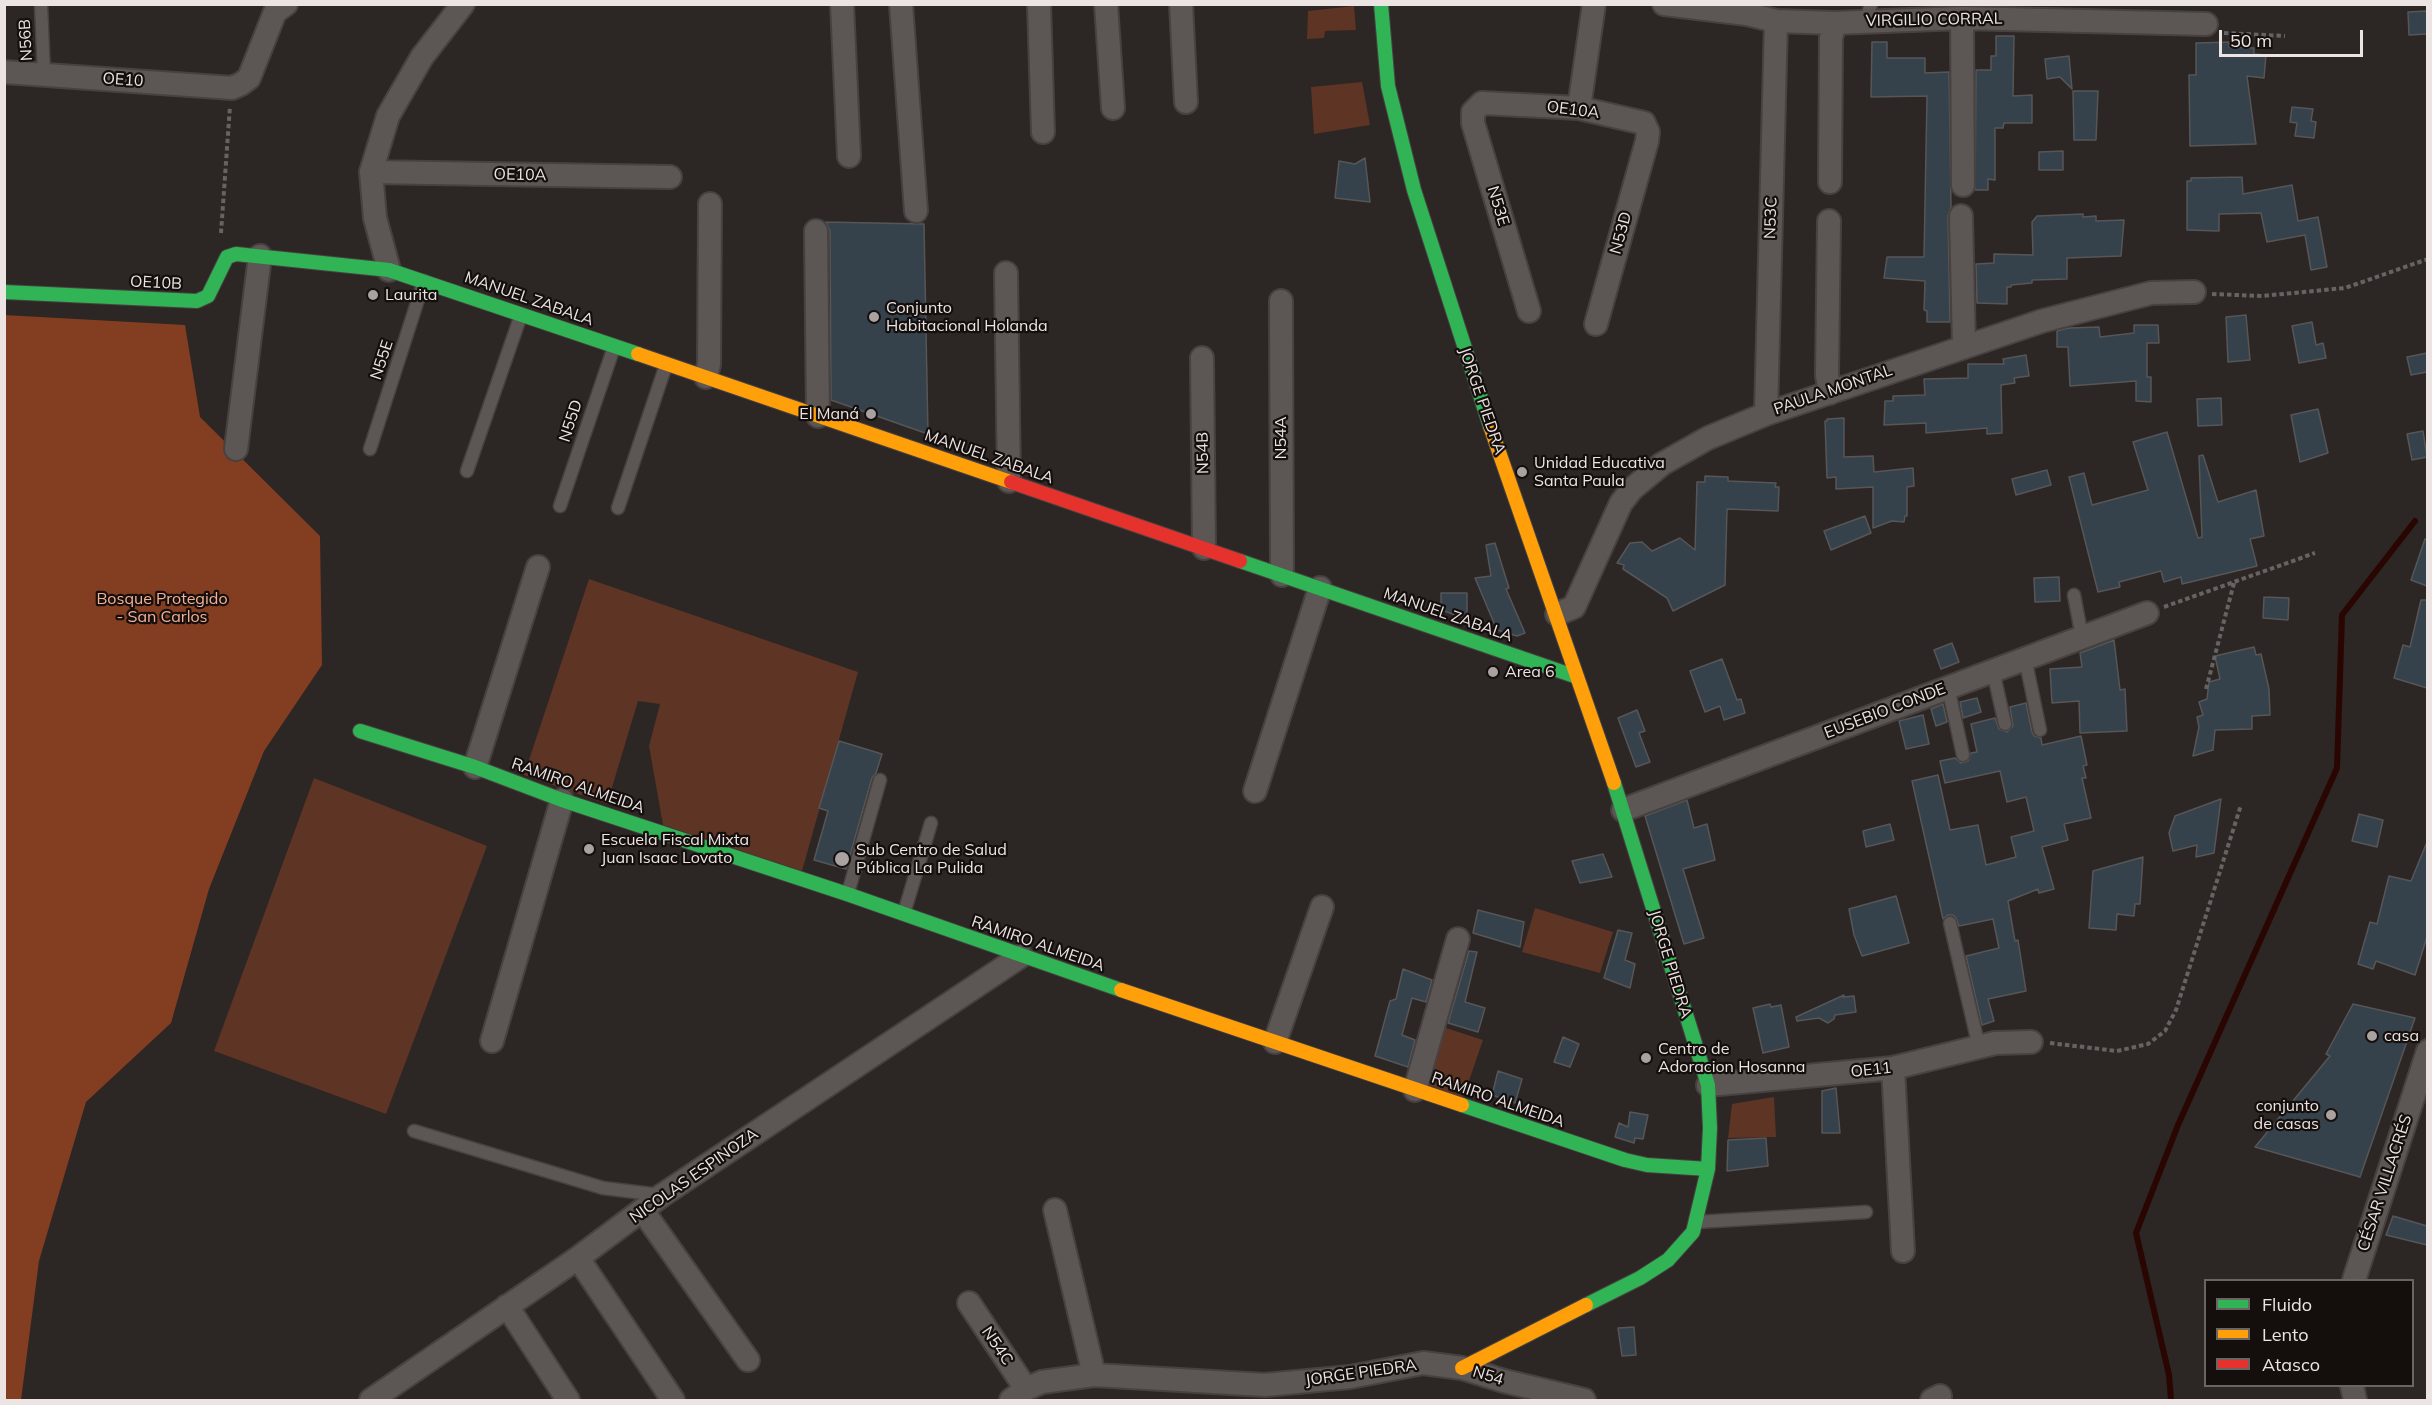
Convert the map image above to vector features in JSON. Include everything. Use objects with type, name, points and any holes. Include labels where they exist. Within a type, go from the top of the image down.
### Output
[{"type":"street","points":[[237,86],[249,78],[275,12],[286,4]]},
{"type":"street","points":[[227,257],[236,254],[388,270],[375,218],[371,172],[388,116],[422,57],[463,4]]},
{"type":"street","points":[[842,4],[849,156]]},
{"type":"street","points":[[901,4],[916,212]]},
{"type":"street","points":[[1039,4],[1043,132]]},
{"type":"street","points":[[1106,4],[1113,108]]},
{"type":"street","points":[[1181,4],[1186,102]]},
{"type":"street","name":"JORGE PIEDRA","points":[[1018,1395],[1042,1382],[1094,1375],[1265,1385],[1350,1377],[1423,1363],[1462,1368],[1640,1278],[1668,1260],[1681,1248],[1693,1232],[1696,1222],[1708,1169],[1710,1128],[1708,1085],[1623,810],[1557,614],[1475,383],[1414,190],[1388,86],[1381,4]]},
{"type":"street","points":[[1579,108],[1594,4]]},
{"type":"street","name":"VIRGILIO CORRAL","points":[[1664,4],[1747,14],[1776,21],[1835,23],[1868,12],[1962,18],[2206,24]]},
{"type":"street","points":[[1962,18],[1962,185]]},
{"type":"street","name":"N53C","points":[[1766,414],[1776,21]]},
{"type":"street","points":[[1830,182],[1830,38],[1835,23]]},
{"type":"street","name":"OE10","points":[[4,72],[237,86]]},
{"type":"street","name":"OE10A","points":[[1482,103],[1579,108],[1644,123],[1648,132],[1647,141]]},
{"type":"street","name":"N53E","points":[[1482,103],[1473,112],[1473,123],[1529,311]]},
{"type":"street","name":"N53D","points":[[1596,324],[1647,141]]},
{"type":"street","name":"OE10A","points":[[371,172],[670,177]]},
{"type":"street","points":[[706,377],[709,364],[710,204]]},
{"type":"street","points":[[1962,216],[1964,346]]},
{"type":"street","points":[[1829,221],[1827,375],[1830,393]]},
{"type":"street","points":[[816,231],[818,416]]},
{"type":"street","points":[[236,449],[260,256]]},
{"type":"street","name":"OE10B","points":[[4,292],[197,301],[208,296],[227,257]]},
{"type":"street","name":"MANUEL ZABALA","points":[[388,270],[424,280],[1577,676]]},
{"type":"street","points":[[1006,273],[1009,481]]},
{"type":"street","name":"PAULA MONTAL","points":[[1557,614],[1574,607],[1621,502],[1646,476],[1662,464],[1708,438],[1766,414],[2042,321],[2131,297],[2165,292],[2194,292]]},
{"type":"street","name":"N54A","points":[[1281,302],[1282,574]]},
{"type":"street","name":"N54B","points":[[1202,358],[1204,548]]},
{"type":"street","points":[[475,767],[538,567]]},
{"type":"street","points":[[1255,791],[1320,588]]},
{"type":"street","name":"EUSEBIO CONDE","points":[[1623,810],[2146,613]]},
{"type":"street","name":"RAMIRO ALMEIDA","points":[[360,731],[475,767],[562,800],[848,894],[1021,956],[1625,1160],[1647,1165],[1708,1169]]},
{"type":"street","points":[[492,1041],[562,800]]},
{"type":"street","points":[[1275,1042],[1322,907]]},
{"type":"street","points":[[1415,1090],[1458,939]]},
{"type":"street","name":"NICOLAS ESPINOZA","points":[[371,1401],[578,1258],[661,1196],[1021,956]]},
{"type":"street","name":"OE11","points":[[1708,1085],[1893,1068],[1995,1043],[2031,1042]]},
{"type":"street","name":"CÉSAR VILLACRÉS","points":[[2355,1279],[2427,1051]]},
{"type":"street","points":[[1893,1068],[1903,1251]]},
{"type":"street","points":[[1055,1210],[1094,1375]]},
{"type":"street","points":[[643,1211],[748,1360]]},
{"type":"street","points":[[578,1258],[673,1401]]},
{"type":"street","name":"N54C","points":[[969,1303],[1018,1395]]},
{"type":"street","points":[[507,1306],[568,1401]]},
{"type":"street","name":"N54","points":[[1462,1368],[1504,1382],[1584,1401]]},
{"type":"lane","name":"N56B","points":[[41,4],[44,75]]},
{"type":"lane","name":"N55E","points":[[370,449],[424,280]]},
{"type":"lane","points":[[468,471],[521,314]]},
{"type":"lane","name":"N55D","points":[[560,506],[615,346]]},
{"type":"lane","points":[[618,508],[667,364]]},
{"type":"lane","points":[[2074,595],[2082,637]]},
{"type":"lane","points":[[2025,658],[2040,730]]},
{"type":"lane","points":[[1993,670],[2005,724]]},
{"type":"lane","points":[[1948,687],[1963,755]]},
{"type":"lane","points":[[848,894],[880,780]]},
{"type":"lane","points":[[904,914],[931,823]]},
{"type":"lane","points":[[1950,923],[1979,1047]]},
{"type":"lane","points":[[414,1131],[603,1188],[661,1196]]},
{"type":"lane","points":[[1696,1222],[1866,1212]]},
{"type":"path","points":[[2206,24],[2215,33],[2285,36]]},
{"type":"path","points":[[227,257],[221,235],[237,86]]},
{"type":"path","points":[[2194,292],[2262,296],[2304,294],[2345,288],[2427,259]]},
{"type":"path","points":[[2146,613],[2315,553]]},
{"type":"path","points":[[2206,689],[2234,582]]},
{"type":"path","points":[[2031,1042],[2118,1051],[2148,1044],[2165,1031],[2176,1010],[2241,806]]},
{"type":"shaded area","points":[[1354,6],[1356,30],[1325,31],[1324,38],[1307,39],[1308,11]]},
{"type":"shaded area","points":[[1362,82],[1370,125],[1314,134],[1311,87]]},
{"type":"shaded area","points":[[589,579],[858,672],[802,871],[663,825],[649,746],[660,704],[638,701],[607,804],[524,775]]},
{"type":"shaded area","points":[[314,778],[487,846],[386,1114],[214,1051]]},
{"type":"shaded area","points":[[1535,908],[1613,932],[1600,973],[1522,952]]},
{"type":"shaded area","points":[[1443,1027],[1483,1040],[1463,1098],[1422,1085]]},
{"type":"shaded area","points":[[1774,1097],[1776,1137],[1728,1138],[1732,1104]]},
{"type":"green space","name":"Bosque Protegido - San Carlos","points":[[4,315],[185,325],[200,417],[320,536],[322,665],[264,751],[209,889],[171,1023],[86,1102],[39,1261],[21,1400],[4,1400]]},
{"type":"building","points":[[2427,11],[2427,34],[2409,35],[2408,12]]},
{"type":"building","points":[[1996,36],[2014,36],[2013,96],[2032,95],[2032,123],[2004,123],[2003,128],[1995,128],[1995,180],[1988,179],[1988,190],[1975,190],[1976,70],[1991,70],[1991,56],[1996,56]]},
{"type":"building","points":[[1872,42],[1887,42],[1887,58],[1925,58],[1925,73],[1949,72],[1950,322],[1927,322],[1927,311],[1924,310],[1925,281],[1884,278],[1887,257],[1924,257],[1927,96],[1871,97]]},
{"type":"building","points":[[2229,42],[2229,47],[2254,48],[2254,54],[2266,55],[2264,78],[2247,76],[2256,144],[2190,146],[2189,75],[2196,75],[2196,43]]},
{"type":"building","points":[[2069,56],[2072,89],[2060,77],[2047,79],[2045,59]]},
{"type":"building","points":[[2073,91],[2098,91],[2096,140],[2074,140]]},
{"type":"building","points":[[2292,107],[2313,109],[2311,121],[2316,122],[2314,138],[2295,136],[2297,123],[2290,122]]},
{"type":"building","points":[[2063,151],[2063,170],[2039,170],[2039,152]]},
{"type":"building","points":[[1365,158],[1370,202],[1335,198],[1339,161],[1355,164]]},
{"type":"building","points":[[2242,177],[2243,194],[2292,185],[2298,221],[2318,217],[2327,267],[2311,270],[2305,235],[2267,242],[2261,213],[2219,214],[2219,231],[2187,230],[2187,181],[2191,181],[2191,178]]},
{"type":"building","points":[[2083,214],[2083,217],[2096,216],[2096,221],[2124,220],[2121,256],[2067,258],[2067,279],[2032,280],[2032,283],[2011,285],[2007,287],[2007,304],[1977,303],[1976,264],[1994,263],[1994,254],[2033,255],[2032,222],[2037,216]]},
{"type":"building","name":"Conjunto Habitacional Holanda","points":[[826,222],[924,224],[928,434],[831,400],[830,231]]},
{"type":"building","points":[[2246,315],[2250,360],[2228,362],[2226,317]]},
{"type":"building","points":[[2312,322],[2316,345],[2323,343],[2326,358],[2299,363],[2292,326]]},
{"type":"building","points":[[2134,325],[2158,325],[2159,343],[2147,343],[2147,377],[2151,377],[2151,402],[2136,401],[2136,381],[2070,386],[2068,347],[2057,347],[2057,331],[2069,328],[2099,327],[2100,337],[2134,333]]},
{"type":"building","points":[[2427,353],[2427,372],[2411,375],[2407,357]]},
{"type":"building","points":[[2026,355],[2029,376],[2014,378],[2015,383],[2001,385],[2002,433],[1987,434],[1987,428],[1926,433],[1926,423],[1884,425],[1885,401],[1893,401],[1893,396],[1925,395],[1924,379],[1968,378],[1968,364],[2004,364],[2003,359]]},
{"type":"building","points":[[2221,398],[2222,425],[2198,426],[2197,399]]},
{"type":"building","points":[[2318,409],[2328,453],[2300,462],[2291,415]]},
{"type":"building","points":[[1844,418],[1844,457],[1873,456],[1874,472],[1913,468],[1914,486],[1907,487],[1907,516],[1904,522],[1892,521],[1873,528],[1873,487],[1836,489],[1836,477],[1827,478],[1825,421]]},
{"type":"building","points":[[2423,431],[2427,457],[2412,460],[2407,434]]},
{"type":"building","points":[[2167,432],[2198,538],[2202,537],[2199,456],[2203,455],[2218,502],[2256,490],[2264,536],[2250,539],[2257,566],[2182,584],[2181,577],[2164,582],[2161,571],[2119,582],[2120,587],[2098,592],[2069,477],[2084,473],[2092,505],[2148,490],[2133,442]]},
{"type":"building","points":[[2047,470],[2051,485],[2016,495],[2012,479]]},
{"type":"building","points":[[1705,476],[1728,477],[1728,481],[1776,483],[1775,487],[1779,487],[1778,511],[1727,509],[1725,585],[1673,611],[1667,598],[1623,569],[1624,565],[1617,563],[1630,543],[1642,542],[1652,551],[1680,538],[1695,550],[1697,482],[1705,482]]},
{"type":"building","points":[[1865,516],[1871,533],[1831,550],[1824,531]]},
{"type":"building","points":[[2425,539],[2427,540],[2427,586],[2411,580]]},
{"type":"building","points":[[1495,543],[1509,588],[1506,589],[1525,633],[1517,636],[1497,630],[1475,578],[1491,576],[1486,545]]},
{"type":"building","points":[[2059,577],[2060,601],[2035,602],[2034,578]]},
{"type":"building","points":[[1441,593],[1467,593],[1467,619],[1441,610]]},
{"type":"building","points":[[2264,597],[2289,598],[2288,620],[2263,618]]},
{"type":"building","points":[[2421,600],[2427,600],[2427,688],[2394,678],[2403,645],[2410,647]]},
{"type":"building","points":[[2114,640],[2120,690],[2125,689],[2127,731],[2080,733],[2079,701],[2052,703],[2050,669],[2082,667],[2080,653]]},
{"type":"building","points":[[1952,643],[1959,662],[1941,669],[1934,650]]},
{"type":"building","points":[[2254,647],[2256,655],[2261,654],[2269,689],[2270,715],[2252,716],[2252,729],[2215,730],[2213,750],[2193,756],[2199,727],[2197,717],[2203,715],[2199,702],[2207,699],[2209,682],[2220,679],[2215,656]]},
{"type":"building","points":[[1722,659],[1737,700],[1741,699],[1745,713],[1724,720],[1720,706],[1705,712],[1690,671]]},
{"type":"building","points":[[1977,698],[1981,712],[1963,718],[1960,702]]},
{"type":"building","points":[[2026,703],[2032,732],[2034,736],[2041,738],[2042,745],[2081,736],[2087,765],[2083,766],[2086,778],[2082,778],[2091,818],[2064,824],[2068,840],[2042,847],[2054,889],[2039,893],[2038,889],[2008,901],[2015,941],[2018,940],[2026,991],[1988,999],[1994,1021],[1982,1025],[1966,956],[1999,948],[1993,919],[1959,926],[1953,915],[1948,915],[1943,919],[1912,781],[1938,775],[1950,830],[1978,825],[1986,865],[2016,857],[2011,837],[2034,831],[2026,797],[2007,802],[2000,771],[1945,783],[1940,761],[1955,758],[1961,763],[1968,761],[1971,753],[1977,752],[1971,724],[1995,718],[1999,729],[2007,732],[2013,726],[2010,707]]},
{"type":"building","points":[[1943,704],[1947,722],[1936,726],[1931,709]]},
{"type":"building","points":[[1637,710],[1645,731],[1639,733],[1650,762],[1636,767],[1618,718]]},
{"type":"building","points":[[1923,715],[1929,744],[1906,749],[1899,721]]},
{"type":"building","name":"Sub Centro de Salud Pública La Pulida","points":[[839,741],[882,754],[872,778],[846,869],[814,860],[828,811],[819,808]]},
{"type":"building","points":[[2221,799],[2214,853],[2196,857],[2197,845],[2173,851],[2169,833],[2175,816]]},
{"type":"building","points":[[1687,800],[1694,828],[1707,824],[1715,860],[1683,869],[1704,938],[1684,944],[1645,816]]},
{"type":"building","points":[[2359,814],[2383,820],[2377,847],[2352,841]]},
{"type":"building","points":[[1890,824],[1894,840],[1866,847],[1863,831]]},
{"type":"building","points":[[2427,842],[2427,937],[2415,975],[2376,961],[2373,969],[2358,964],[2370,922],[2377,924],[2389,876],[2411,881]]},
{"type":"building","points":[[1603,854],[1612,877],[1580,883],[1572,861]]},
{"type":"building","points":[[2143,857],[2140,904],[2135,904],[2134,916],[2117,914],[2116,930],[2089,928],[2093,871]]},
{"type":"building","points":[[1896,896],[1909,943],[1862,956],[1854,935],[1849,909]]},
{"type":"building","points":[[1478,910],[1524,922],[1520,947],[1473,933]]},
{"type":"building","points":[[1618,930],[1632,933],[1625,960],[1635,964],[1630,988],[1604,978]]},
{"type":"building","points":[[1469,951],[1477,952],[1465,1002],[1485,1008],[1478,1032],[1448,1023]]},
{"type":"building","points":[[1403,969],[1432,980],[1426,1002],[1412,998],[1402,1035],[1415,1040],[1408,1067],[1375,1056],[1390,1001],[1396,999]]},
{"type":"building","points":[[1844,995],[1843,997],[1854,996],[1856,1012],[1835,1015],[1834,1019],[1828,1023],[1819,1018],[1797,1021],[1796,1017]]},
{"type":"building","points":[[1770,1004],[1771,1007],[1781,1005],[1789,1047],[1763,1053],[1753,1008]]},
{"type":"building","name":"conjunto de casas","points":[[2353,1004],[2415,1018],[2360,1177],[2255,1147],[2330,1056],[2326,1054]]},
{"type":"building","points":[[1563,1037],[1579,1044],[1570,1067],[1554,1062]]},
{"type":"building","points":[[1498,1071],[1522,1079],[1515,1103],[1492,1095]]},
{"type":"building","points":[[1836,1088],[1840,1133],[1822,1133],[1822,1091]]},
{"type":"building","points":[[1630,1112],[1648,1115],[1643,1139],[1635,1138],[1634,1143],[1615,1137],[1619,1123],[1628,1127]]},
{"type":"building","points":[[1766,1138],[1768,1166],[1727,1171],[1728,1140]]},
{"type":"building","points":[[2393,1216],[2427,1226],[2427,1245],[2386,1235]]},
{"type":"building","points":[[1634,1327],[1636,1355],[1622,1356],[1618,1328]]},
{"type":"waterway","points":[[2171,1400],[2169,1375],[2136,1233],[2178,1125],[2337,768],[2342,615],[2415,521]]},
{"type":"traffic: fast","points":[[1381,4],[1388,86],[1414,190],[1490,426]]},
{"type":"traffic: fast","points":[[4,292],[197,301],[208,296],[227,257],[236,254],[389,270],[638,354]]},
{"type":"traffic: fast","points":[[1240,561],[1577,677]]},
{"type":"traffic: fast","points":[[360,731],[475,767],[562,800],[847,894],[1121,990]]},
{"type":"traffic: fast","points":[[1586,1305],[1640,1278],[1668,1260],[1693,1232],[1708,1169],[1710,1128],[1708,1085],[1614,783]]},
{"type":"traffic: fast","points":[[1462,1105],[1625,1160],[1647,1165],[1708,1169]]},
{"type":"traffic: slow","points":[[638,354],[1011,482]]},
{"type":"traffic: slow","points":[[1490,426],[1614,783]]},
{"type":"traffic: slow","points":[[1121,990],[1462,1105]]},
{"type":"traffic: slow","points":[[1462,1368],[1586,1305]]},
{"type":"traffic: jam","points":[[1011,482],[1240,561]]},
{"type":"place","name":"Laurita","points":[[373,295]]},
{"type":"place","name":"Conjunto Habitacional Holanda","points":[[874,317]]},
{"type":"place","name":"El Maná","points":[[871,414]]},
{"type":"place","name":"Unidad Educativa Santa Paula","points":[[1522,472]]},
{"type":"place","name":"Area 6","points":[[1493,672]]},
{"type":"place","name":"Escuela Fiscal Mixta Juan Isaac Lovato","points":[[589,849]]},
{"type":"place","name":"Sub Centro de Salud Pública La Pulida","points":[[842,859]]},
{"type":"place","name":"casa","points":[[2372,1036]]},
{"type":"place","name":"Centro de Adoracion Hosanna","points":[[1646,1058]]},
{"type":"place","name":"conjunto de casas","points":[[2331,1115]]}]
